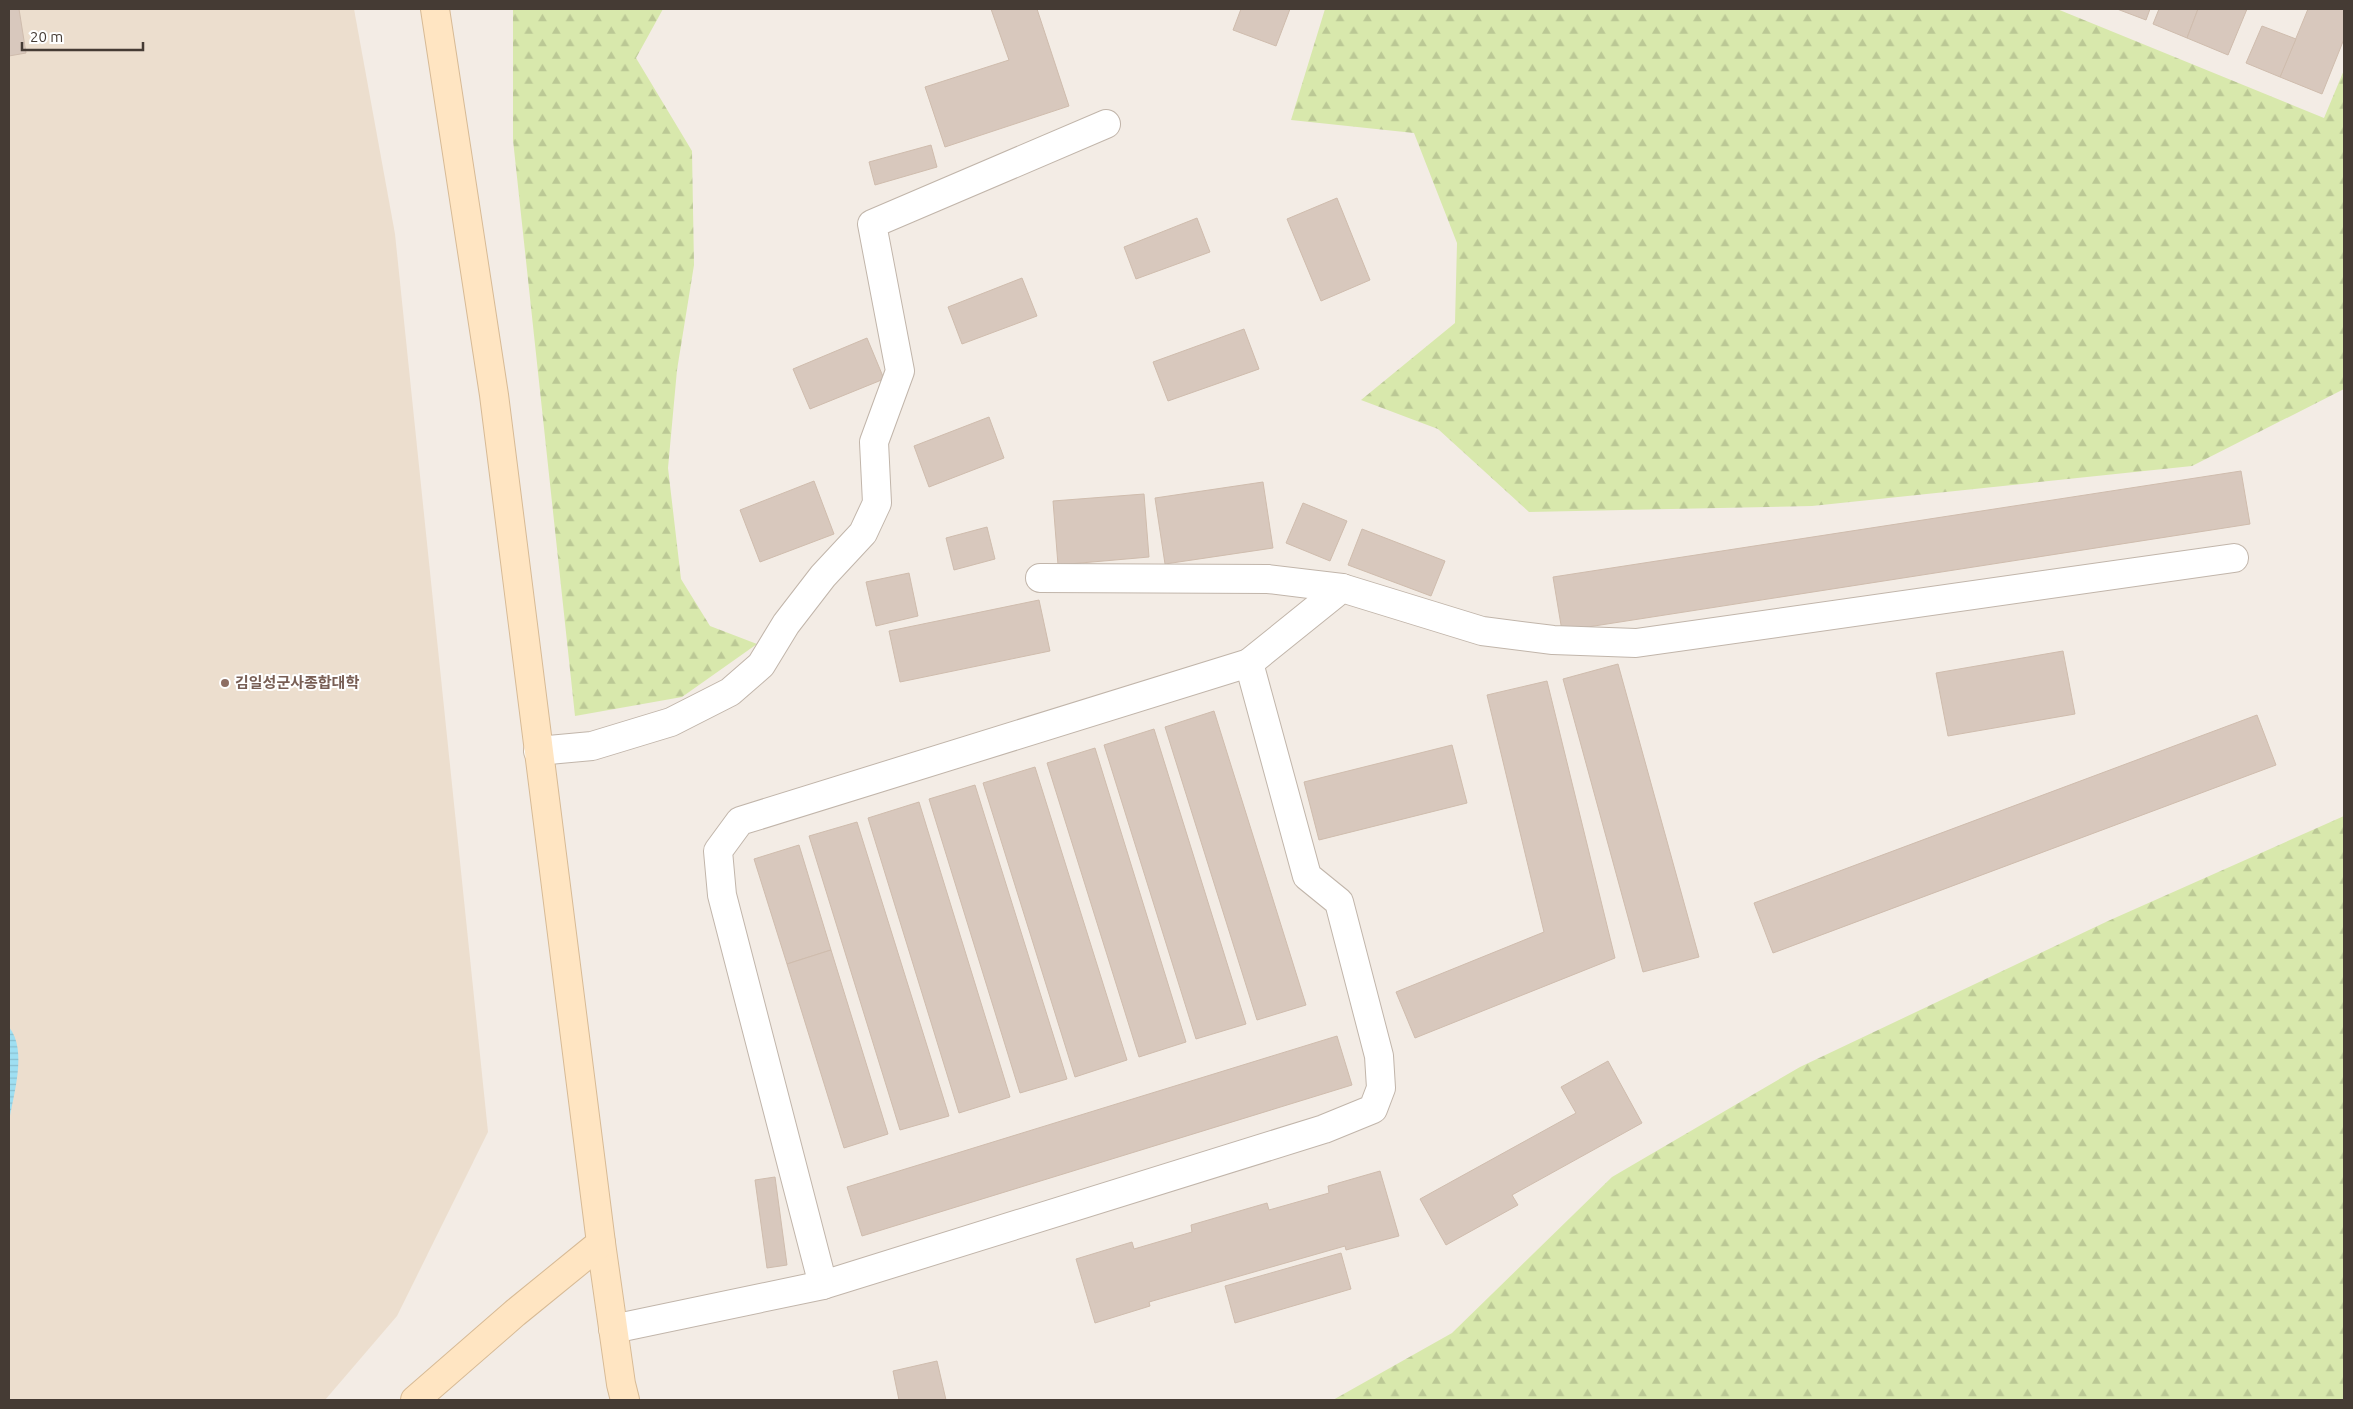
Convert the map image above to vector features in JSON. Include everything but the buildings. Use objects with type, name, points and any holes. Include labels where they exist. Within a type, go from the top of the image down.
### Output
[{"type":"main road","points":[[435,9],[494,396],[601,1243],[621,1384],[625,1400]]},
{"type":"main road","points":[[415,1400],[515,1313],[601,1243]]},
{"type":"street","points":[[538,751],[592,746],[671,722],[730,692],[761,665],[786,624],[823,576],[863,533],[877,503],[874,442],[900,371],[872,224],[1106,124]]},
{"type":"street","points":[[1040,578],[1268,579],[1342,588],[1482,631],[1553,640],[1636,643],[2234,558]]},
{"type":"street","points":[[823,1285],[722,895],[718,850],[740,821],[1249,663],[1342,588]]},
{"type":"street","points":[[613,1329],[823,1285],[1324,1129],[1373,1109],[1381,1088],[1379,1056],[1339,902],[1307,876],[1249,663]]},
{"type":"shaded area","name":"김일성군사종합대학","points":[[9,9],[354,9],[395,234],[488,1132],[397,1316],[325,1400],[9,1400]]},
{"type":"green space","points":[[513,9],[663,9],[636,58],[692,151],[694,265],[677,370],[668,468],[681,579],[710,626],[757,644],[682,697],[575,716],[513,140]]},
{"type":"green space","points":[[1325,9],[2057,9],[2324,118],[2344,70],[2344,389],[2192,466],[1812,506],[1529,512],[1438,429],[1361,400],[1455,323],[1457,243],[1414,133],[1291,120]]},
{"type":"green space","points":[[2344,816],[2344,1400],[1333,1400],[1452,1333],[1612,1177],[1800,1067],[2108,921]]},
{"type":"water","points":[[9,1027],[15,1037],[18,1048],[18,1073],[9,1122]]},
{"type":"place","name":"김일성군사종합대학","points":[[225,683]]}]
